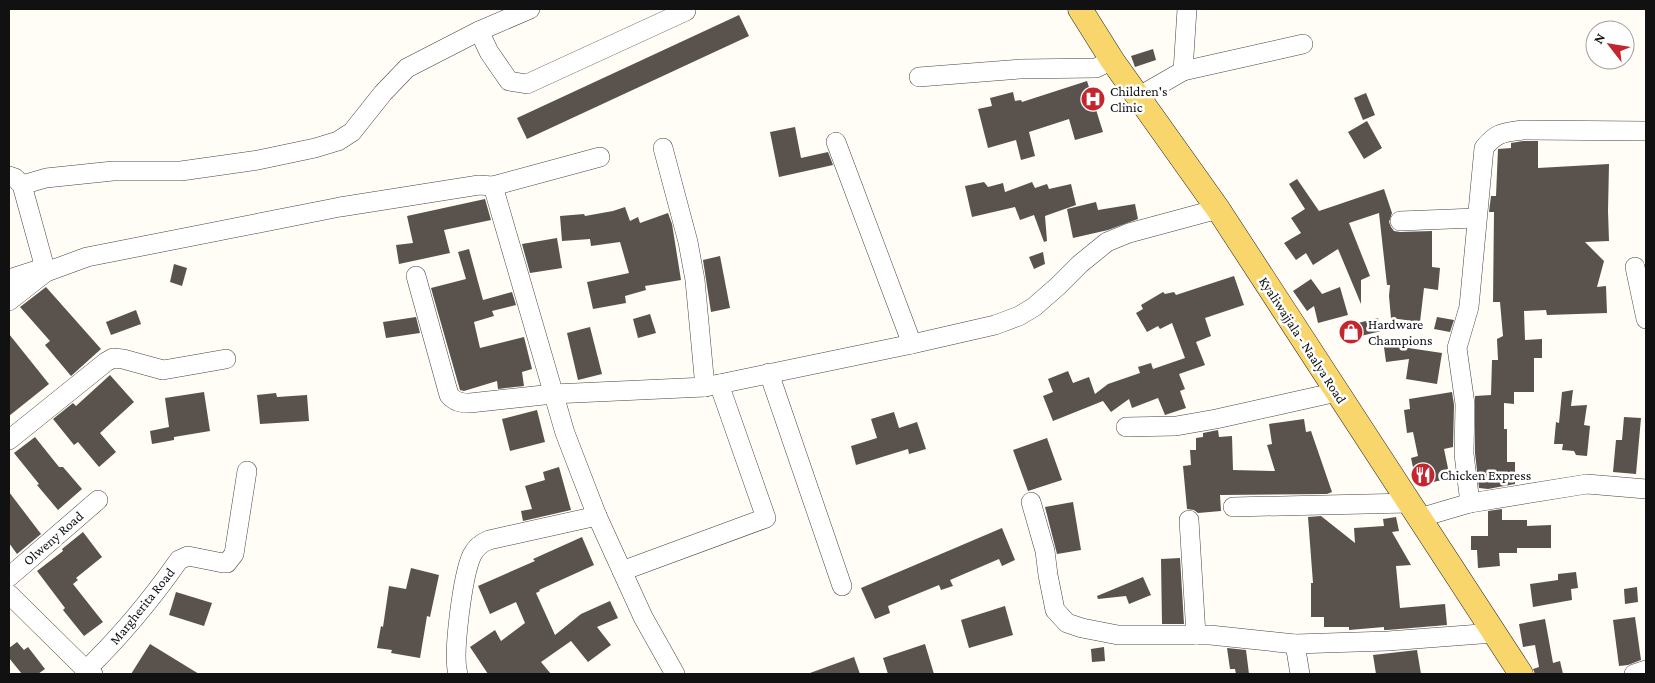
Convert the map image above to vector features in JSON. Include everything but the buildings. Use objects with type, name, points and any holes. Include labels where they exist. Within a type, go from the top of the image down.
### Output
[{"type":"main road","name":"Kyaliwajjala - Naalya Road","points":[[1080,9],[1112,60],[1218,209],[1520,674]]},
{"type":"street","points":[[45,270],[15,180],[103,172],[181,171],[258,160],[338,141],[352,132],[383,93],[407,68],[478,31],[530,9]]},
{"type":"street","points":[[1183,71],[1187,9]]},
{"type":"street","points":[[478,31],[489,52],[510,82],[527,84],[686,11]]},
{"type":"street","points":[[1138,97],[1183,71],[1303,44]]},
{"type":"street","points":[[919,76],[1020,69],[1096,68],[1112,60]]},
{"type":"street","points":[[1470,503],[1464,454],[1464,404],[1457,348],[1469,307],[1484,148],[1492,138],[1504,132],[1522,130],[1646,131]]},
{"type":"street","points":[[836,142],[912,344]]},
{"type":"street","points":[[622,570],[766,518],[712,385],[688,242],[663,148]]},
{"type":"street","points":[[9,279],[87,257],[340,207],[479,185],[493,186],[600,157]]},
{"type":"street","points":[[493,186],[565,433],[597,516],[643,617],[675,674]]},
{"type":"street","points":[[416,276],[449,395],[453,400],[470,403],[553,394],[712,385],[995,325],[1020,316],[1034,308],[1080,264],[1107,242],[1129,233],[1218,209]]},
{"type":"street","points":[[1400,221],[1476,218]]},
{"type":"street","points":[[1635,266],[1646,319]]},
{"type":"street","points":[[9,301],[45,270]]},
{"type":"street","points":[[9,440],[113,358],[163,370],[226,359]]},
{"type":"street","points":[[770,373],[842,586]]},
{"type":"street","points":[[1126,427],[1184,424],[1337,392]]},
{"type":"street","name":"Margherita Road","points":[[90,672],[138,615],[178,560],[188,556],[223,563],[231,560],[234,554],[247,471]]},
{"type":"street","points":[[1234,507],[1414,510],[1587,484],[1646,489]]},
{"type":"street","name":"Olweny Road","points":[[9,577],[98,500]]},
{"type":"street","points":[[1031,502],[1045,551],[1055,610],[1067,623],[1082,628],[1118,635],[1210,635],[1295,644],[1388,641],[1494,633]]},
{"type":"street","points":[[458,674],[456,640],[467,570],[473,554],[480,544],[489,540],[597,516]]},
{"type":"street","points":[[1189,520],[1196,635]]},
{"type":"street","points":[[9,594],[90,672]]},
{"type":"street","points":[[1295,644],[1300,674]]},
{"type":"street","points":[[1634,674],[1646,670]]},
{"type":"place","name":"Children's Clinic","points":[[1093,99]]},
{"type":"place","name":"Hardware Champions","points":[[1351,332]]},
{"type":"place","name":"Chicken Express","points":[[1423,475]]}]
